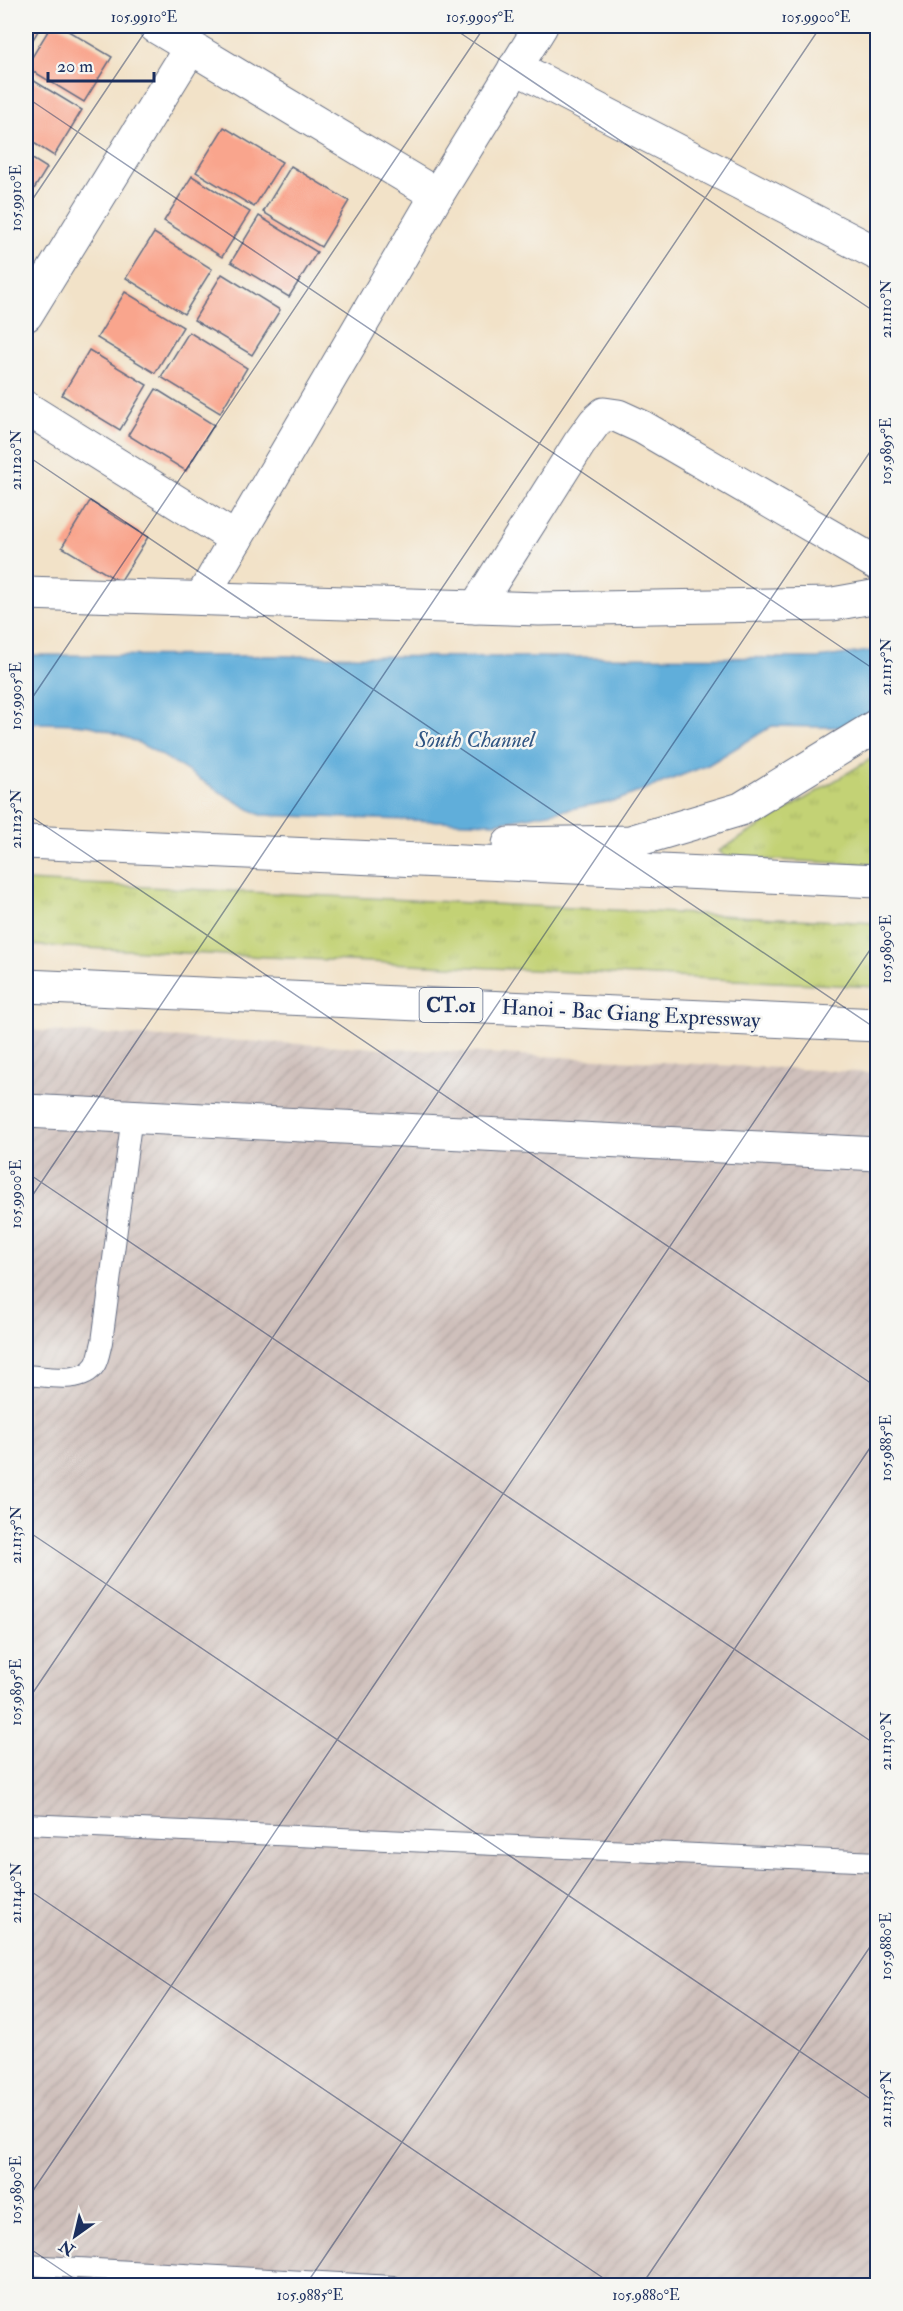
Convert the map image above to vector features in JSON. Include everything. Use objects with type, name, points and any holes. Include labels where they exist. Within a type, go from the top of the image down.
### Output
[{"type":"main road","points":[[155,26],[437,195]]},
{"type":"main road","points":[[202,597],[437,195],[540,26]]},
{"type":"main road","points":[[26,315],[191,47]]},
{"type":"main road","points":[[515,67],[878,254]]},
{"type":"main road","points":[[26,408],[236,539]]},
{"type":"main road","points":[[476,607],[579,444],[594,422],[604,414],[618,416],[642,427],[878,564]]},
{"type":"main road","points":[[26,593],[539,609],[832,604],[878,596]]},
{"type":"main road","points":[[176,849],[630,842],[741,809],[878,724]]},
{"type":"main road","points":[[26,842],[878,881]]},
{"type":"main road","name":"Hanoi - Bac Giang Expressway","points":[[26,986],[878,1025]]},
{"type":"main road","points":[[26,1111],[878,1154]]},
{"type":"lane","points":[[26,1375],[74,1377],[86,1374],[95,1365],[102,1342],[132,1116]]},
{"type":"lane","points":[[26,1824],[878,1862]]},
{"type":"lane","points":[[26,2265],[392,2286]]},
{"type":"shaded area","points":[[26,1030],[877,1073],[877,2285],[26,2285]]},
{"type":"green space","points":[[877,755],[877,865],[737,858],[724,856],[719,851]]},
{"type":"green space","points":[[26,881],[877,923],[877,987],[26,945]]},
{"type":"water","name":"South Channel","points":[[877,650],[877,728],[772,726],[708,765],[618,800],[495,823],[261,815],[160,754],[118,734],[79,724],[26,723],[26,655],[818,658]]},
{"type":"building","points":[[26,26],[41,26],[26,51]]},
{"type":"building","points":[[51,26],[60,26],[112,57],[84,102],[26,67]]},
{"type":"building","points":[[26,76],[82,110],[54,156],[26,138]]},
{"type":"building","points":[[224,127],[282,162],[254,207],[196,172]]},
{"type":"building","points":[[26,155],[47,168],[26,202]]},
{"type":"building","points":[[291,166],[349,201],[321,247],[263,212]]},
{"type":"building","points":[[192,176],[250,212],[222,257],[164,221]]},
{"type":"building","points":[[259,216],[317,252],[289,297],[231,262]]},
{"type":"building","points":[[154,233],[212,269],[184,314],[126,278]]},
{"type":"building","points":[[222,274],[280,310],[252,355],[194,320]]},
{"type":"building","points":[[125,292],[183,327],[155,373],[97,338]]},
{"type":"building","points":[[189,332],[247,368],[220,413],[161,377]]},
{"type":"building","points":[[89,350],[147,385],[120,430],[62,395]]},
{"type":"building","points":[[156,389],[214,425],[186,471],[128,435]]},
{"type":"building","points":[[90,501],[148,537],[120,582],[62,547]]}]
